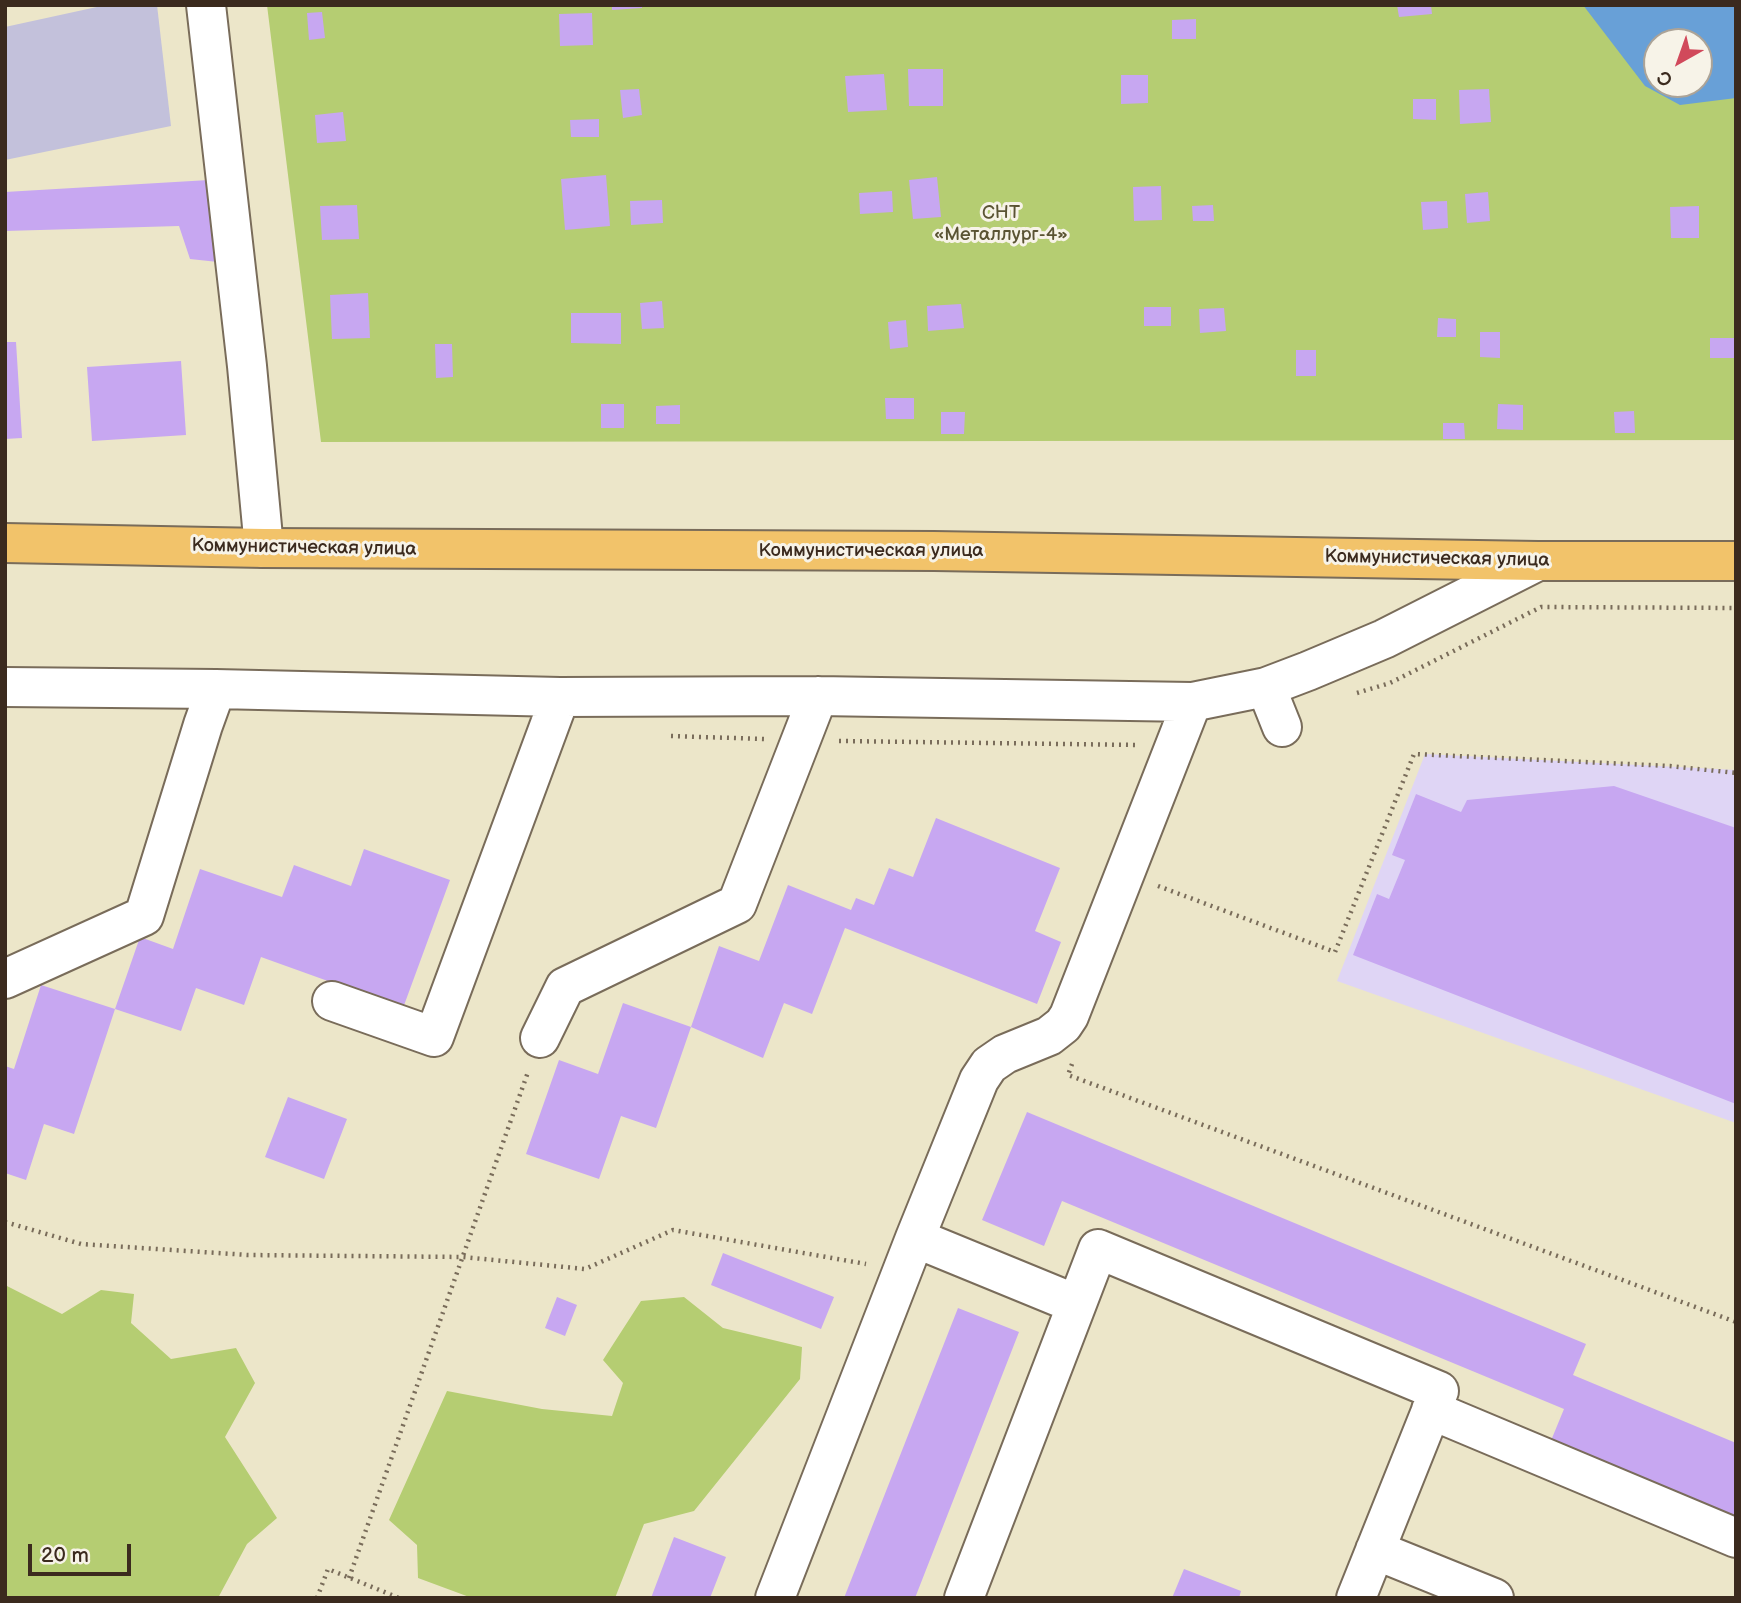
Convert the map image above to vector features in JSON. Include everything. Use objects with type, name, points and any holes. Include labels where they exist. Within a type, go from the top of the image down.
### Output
[{"type":"main road","name":"Коммунистическая улица","points":[[5,543],[264,548],[920,551],[1538,561],[1736,561]]},
{"type":"street","points":[[206,5],[247,366],[264,548]]},
{"type":"street","points":[[5,687],[560,697],[818,695],[1192,702],[1266,687],[1384,639],[1538,561]]},
{"type":"street","points":[[1266,687],[1282,727]]},
{"type":"street","points":[[5,979],[144,916],[216,689]]},
{"type":"street","points":[[540,1038],[565,987],[737,904],[818,695]]},
{"type":"street","points":[[332,1001],[434,1037],[560,697]]},
{"type":"street","points":[[775,1598],[915,1238],[985,1071],[1005,1054],[1056,1032],[1069,1016],[1192,702]]},
{"type":"street","points":[[915,1238],[1076,1304]]},
{"type":"street","points":[[964,1598],[1098,1249],[1439,1391],[1356,1598]]},
{"type":"street","points":[[1431,1410],[1736,1538]]},
{"type":"street","points":[[1376,1550],[1494,1598]]},
{"type":"path","points":[[1157,886],[1335,952],[1414,754],[1670,766],[1736,773]]},
{"type":"path","points":[[349,1578],[540,1038]]},
{"type":"path","points":[[1068,1075],[1736,1322]]},
{"type":"path","points":[[5,1222],[80,1244],[248,1255],[463,1257],[585,1269],[673,1230],[858,1261],[900,1276]]},
{"type":"path","points":[[317,1598],[328,1569],[399,1598]]},
{"type":"shaded area","points":[[106,5],[157,5],[171,126],[5,160],[5,27]]},
{"type":"shaded area","points":[[1425,754],[1736,770],[1736,1123],[1337,981]]},
{"type":"green space","name":"СНТ «Металлург-4»","points":[[267,5],[1736,5],[1736,440],[321,442]]},
{"type":"green space","points":[[5,1285],[62,1314],[101,1290],[134,1294],[131,1323],[171,1359],[236,1348],[255,1383],[225,1437],[277,1518],[247,1544],[218,1598],[8,1598],[5,1594]]},
{"type":"green space","points":[[684,1297],[723,1328],[802,1347],[800,1379],[694,1511],[644,1524],[615,1598],[472,1598],[418,1578],[417,1545],[389,1520],[447,1391],[542,1409],[612,1416],[623,1383],[603,1360],[641,1301]]},
{"type":"water","points":[[1583,5],[1736,5],[1736,98],[1680,105],[1667,98],[1713,98],[1713,28],[1643,28],[1643,83]]},
{"type":"building","points":[[612,5],[642,5],[642,8],[612,10]]},
{"type":"building","points":[[1397,5],[1431,5],[1432,14],[1399,17]]},
{"type":"building","points":[[322,12],[325,38],[309,40],[307,13]]},
{"type":"building","points":[[592,13],[593,45],[560,46],[559,14]]},
{"type":"building","points":[[1196,19],[1196,39],[1172,39],[1172,20]]},
{"type":"building","points":[[908,69],[943,69],[943,106],[909,106]]},
{"type":"building","points":[[884,74],[887,110],[848,112],[845,76]]},
{"type":"building","points":[[1121,75],[1148,75],[1148,103],[1121,104]]},
{"type":"building","points":[[639,89],[642,115],[623,118],[620,90]]},
{"type":"building","points":[[1489,89],[1491,122],[1460,124],[1459,90]]},
{"type":"building","points":[[1413,99],[1436,99],[1436,120],[1413,119]]},
{"type":"building","points":[[343,112],[346,141],[317,143],[315,115]]},
{"type":"building","points":[[599,119],[599,137],[571,137],[570,120]]},
{"type":"building","points":[[606,175],[610,226],[565,230],[561,179]]},
{"type":"building","points":[[937,177],[941,217],[913,219],[909,180]]},
{"type":"building","points":[[209,180],[218,262],[190,259],[179,226],[5,231],[5,192]]},
{"type":"building","points":[[1161,186],[1162,220],[1134,221],[1133,187]]},
{"type":"building","points":[[892,191],[893,212],[860,214],[859,193]]},
{"type":"building","points":[[1488,192],[1490,221],[1467,223],[1465,194]]},
{"type":"building","points":[[662,200],[663,223],[631,225],[630,201]]},
{"type":"building","points":[[1447,201],[1448,228],[1423,230],[1421,202]]},
{"type":"building","points":[[357,205],[359,239],[322,240],[320,206]]},
{"type":"building","points":[[1213,205],[1214,221],[1193,221],[1192,206]]},
{"type":"building","points":[[1699,206],[1699,238],[1671,238],[1670,207]]},
{"type":"building","points":[[368,293],[370,338],[332,339],[330,295]]},
{"type":"building","points":[[662,301],[664,328],[642,329],[640,303]]},
{"type":"building","points":[[961,304],[964,328],[928,331],[927,306]]},
{"type":"building","points":[[1144,307],[1171,307],[1171,326],[1144,326]]},
{"type":"building","points":[[1224,308],[1226,331],[1200,333],[1199,309]]},
{"type":"building","points":[[571,313],[621,313],[621,344],[571,343]]},
{"type":"building","points":[[1438,318],[1456,319],[1456,337],[1437,337]]},
{"type":"building","points":[[906,320],[908,347],[890,349],[888,322]]},
{"type":"building","points":[[1480,332],[1500,332],[1500,358],[1480,357]]},
{"type":"building","points":[[1710,338],[1735,338],[1735,358],[1710,358]]},
{"type":"building","points":[[5,342],[16,342],[22,438],[5,439]]},
{"type":"building","points":[[435,344],[452,344],[453,377],[436,378]]},
{"type":"building","points":[[1296,350],[1316,350],[1316,376],[1296,376]]},
{"type":"building","points":[[181,361],[186,435],[92,441],[87,367]]},
{"type":"building","points":[[885,398],[914,398],[914,419],[886,419]]},
{"type":"building","points":[[601,404],[624,404],[624,428],[601,428]]},
{"type":"building","points":[[1498,404],[1523,405],[1523,430],[1497,429]]},
{"type":"building","points":[[680,405],[680,424],[656,424],[656,406]]},
{"type":"building","points":[[1634,411],[1635,433],[1615,433],[1614,412]]},
{"type":"building","points":[[941,412],[965,412],[964,434],[941,434]]},
{"type":"building","points":[[1443,423],[1464,423],[1465,439],[1443,439]]},
{"type":"building","points":[[1614,786],[1736,828],[1736,1104],[1353,955],[1377,894],[1389,899],[1405,860],[1392,855],[1416,794],[1461,812],[1467,800]]},
{"type":"building","points":[[936,818],[1060,868],[1035,931],[1061,942],[1037,1004],[845,928],[812,1014],[784,1003],[763,1058],[691,1027],[719,946],[759,961],[788,885],[851,910],[856,898],[874,905],[889,868],[913,877]]},
{"type":"building","points":[[364,849],[450,880],[403,1008],[261,957],[244,1005],[196,988],[181,1031],[115,1009],[140,937],[173,949],[200,869],[282,897],[294,865],[351,886]]},
{"type":"building","points":[[41,985],[115,1009],[74,1134],[44,1124],[26,1180],[5,1173],[5,1066],[14,1069]]},
{"type":"building","points":[[623,1003],[691,1027],[656,1128],[621,1116],[599,1179],[526,1154],[559,1060],[598,1074]]},
{"type":"building","points":[[288,1097],[347,1119],[324,1179],[265,1157]]},
{"type":"building","points":[[1027,1112],[1586,1344],[1573,1375],[1736,1443],[1736,1520],[1550,1443],[1564,1409],[1062,1201],[1044,1246],[982,1220]]},
{"type":"building","points":[[723,1253],[834,1297],[821,1329],[711,1285]]},
{"type":"building","points":[[557,1297],[577,1305],[565,1336],[545,1328]]},
{"type":"building","points":[[958,1308],[1019,1332],[915,1598],[844,1598]]},
{"type":"building","points":[[674,1537],[726,1557],[710,1598],[651,1598]]},
{"type":"building","points":[[1184,1569],[1241,1591],[1239,1598],[1172,1598]]}]
